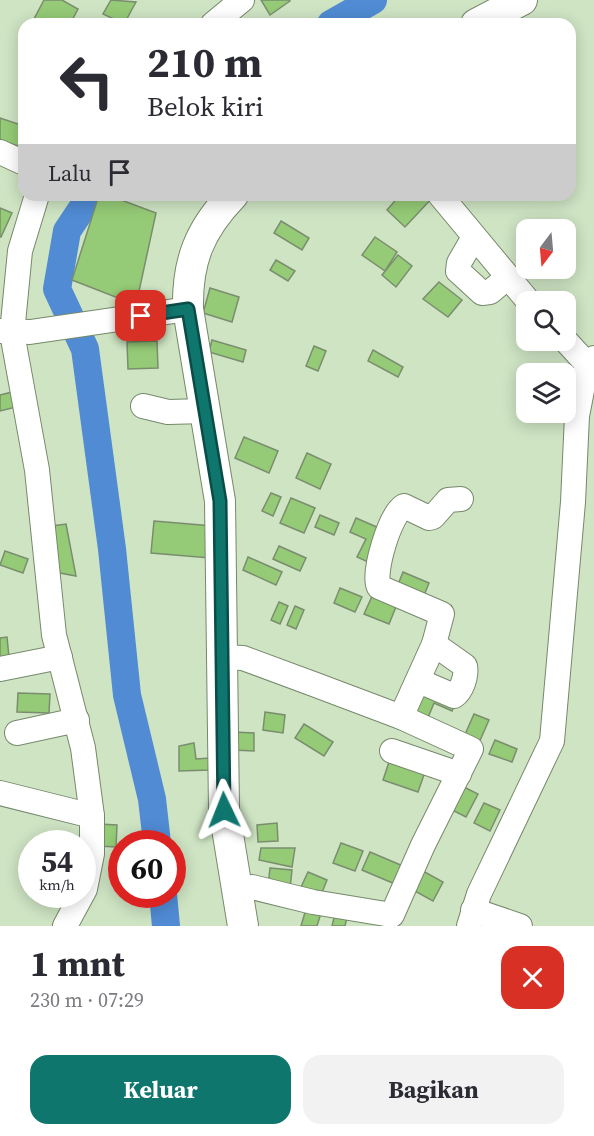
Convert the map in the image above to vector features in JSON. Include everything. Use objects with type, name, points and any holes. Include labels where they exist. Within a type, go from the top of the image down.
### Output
[{"type":"main road","points":[[488,18],[522,0]]},
{"type":"main road","points":[[228,201],[203,234],[193,254],[188,279],[188,309],[220,501],[224,810],[243,926]]},
{"type":"street","points":[[220,18],[242,0]]},
{"type":"street","points":[[0,152],[18,160]]},
{"type":"street","points":[[35,201],[20,251],[14,332],[37,470],[54,635],[77,720],[92,816],[92,854],[85,889],[65,926]]},
{"type":"street","points":[[445,201],[519,291]]},
{"type":"street","points":[[474,237],[459,263],[458,271],[482,293],[490,292],[507,277]]},
{"type":"street","points":[[14,332],[188,309]]},
{"type":"street","points":[[520,926],[471,918],[552,741],[573,502],[577,416],[591,361],[576,349]]},
{"type":"street","points":[[143,406],[168,412],[205,411]]},
{"type":"street","points":[[401,717],[434,644],[442,614],[380,587],[376,576],[391,523],[400,507],[404,506],[429,518],[433,517],[448,500],[461,499]]},
{"type":"street","points":[[418,681],[454,696],[460,690],[466,674],[465,666],[434,644]]},
{"type":"street","points":[[0,669],[60,657]]},
{"type":"street","points":[[222,657],[243,658],[401,717],[469,747],[471,751],[392,915],[313,902],[252,887],[237,890]]},
{"type":"street","points":[[17,733],[77,720]]},
{"type":"street","points":[[392,751],[459,774]]},
{"type":"street","points":[[0,793],[92,816]]},
{"type":"building","points":[[44,0],[62,0],[78,9],[73,18],[35,18]]},
{"type":"building","points":[[111,0],[136,2],[127,18],[111,18],[103,14]]},
{"type":"building","points":[[261,0],[289,0],[290,1],[270,15]]},
{"type":"building","points":[[0,118],[18,124],[18,146],[0,140]]},
{"type":"building","points":[[97,201],[124,201],[156,213],[136,305],[72,280]]},
{"type":"building","points":[[395,201],[429,201],[405,227],[387,210]]},
{"type":"building","points":[[0,208],[12,213],[1,237],[0,237]]},
{"type":"building","points":[[281,221],[309,238],[302,250],[274,233]]},
{"type":"building","points":[[375,237],[397,252],[385,271],[362,255]]},
{"type":"building","points":[[398,255],[412,266],[396,287],[382,275]]},
{"type":"building","points":[[276,260],[295,271],[288,281],[270,270]]},
{"type":"building","points":[[439,282],[462,300],[448,317],[423,299]]},
{"type":"building","points":[[210,288],[239,297],[232,322],[203,313]]},
{"type":"building","points":[[212,340],[246,350],[243,362],[209,352]]},
{"type":"building","points":[[157,341],[158,368],[128,369],[127,342]]},
{"type":"building","points":[[314,346],[326,351],[318,371],[306,366]]},
{"type":"building","points":[[373,350],[403,367],[398,377],[368,361]]},
{"type":"building","points":[[12,392],[16,407],[0,411],[0,395]]},
{"type":"building","points":[[244,437],[278,451],[269,473],[235,458]]},
{"type":"building","points":[[307,453],[331,464],[320,489],[296,478]]},
{"type":"building","points":[[271,493],[281,497],[273,516],[262,511]]},
{"type":"building","points":[[291,498],[315,508],[304,533],[280,523]]},
{"type":"building","points":[[320,515],[339,523],[334,535],[315,527]]},
{"type":"building","points":[[356,518],[379,528],[368,562],[357,557],[366,539],[350,532]]},
{"type":"building","points":[[154,521],[213,526],[210,558],[151,553]]},
{"type":"building","points":[[66,524],[76,576],[60,573],[52,526]]},
{"type":"building","points":[[279,546],[306,558],[300,571],[273,559]]},
{"type":"building","points":[[5,551],[28,559],[23,573],[0,565]]},
{"type":"building","points":[[248,557],[282,572],[276,585],[243,570]]},
{"type":"building","points":[[403,572],[429,583],[423,598],[397,587]]},
{"type":"building","points":[[340,588],[362,597],[355,612],[334,603]]},
{"type":"building","points":[[374,592],[398,602],[389,624],[364,614]]},
{"type":"building","points":[[279,602],[288,606],[280,624],[271,620]]},
{"type":"building","points":[[295,606],[304,610],[296,629],[287,625]]},
{"type":"building","points":[[7,637],[9,657],[0,658],[0,638]]},
{"type":"building","points":[[421,688],[457,700],[452,711],[434,703],[425,725],[407,717]]},
{"type":"building","points":[[18,693],[50,694],[49,713],[17,712]]},
{"type":"building","points":[[265,712],[285,715],[283,733],[263,730]]},
{"type":"building","points":[[474,714],[489,720],[478,745],[463,739]]},
{"type":"building","points":[[304,724],[333,742],[324,756],[295,738]]},
{"type":"building","points":[[233,732],[254,733],[254,751],[233,750]]},
{"type":"building","points":[[495,740],[517,749],[512,762],[489,754]]},
{"type":"building","points":[[194,743],[196,759],[210,758],[210,770],[179,771],[179,746]]},
{"type":"building","points":[[392,753],[427,766],[418,792],[383,780]]},
{"type":"building","points":[[458,784],[478,794],[466,817],[446,807]]},
{"type":"building","points":[[484,803],[500,810],[490,831],[474,823]]},
{"type":"building","points":[[277,823],[278,841],[258,842],[257,825]]},
{"type":"building","points":[[99,824],[117,825],[117,830],[108,830],[108,847],[98,846]]},
{"type":"building","points":[[341,843],[363,851],[355,871],[333,863]]},
{"type":"building","points":[[261,848],[295,848],[292,867],[259,860]]},
{"type":"building","points":[[370,852],[410,869],[402,887],[362,870]]},
{"type":"building","points":[[270,868],[292,870],[290,889],[268,886]]},
{"type":"building","points":[[421,870],[443,882],[433,901],[411,889]]},
{"type":"building","points":[[308,872],[327,880],[321,895],[301,887]]},
{"type":"building","points":[[306,909],[321,913],[317,926],[301,926]]},
{"type":"building","points":[[336,910],[348,913],[345,926],[332,926]]},
{"type":"waterway","points":[[342,18],[373,0]]},
{"type":"waterway","points":[[87,201],[67,231],[57,289],[85,349],[112,549],[127,695],[152,799],[156,830]]},
{"type":"waterway","points":[[164,908],[166,926]]},
{"type":"route","points":[[141,316],[188,309],[199,370],[220,501],[222,532],[221,723],[224,810]]}]
